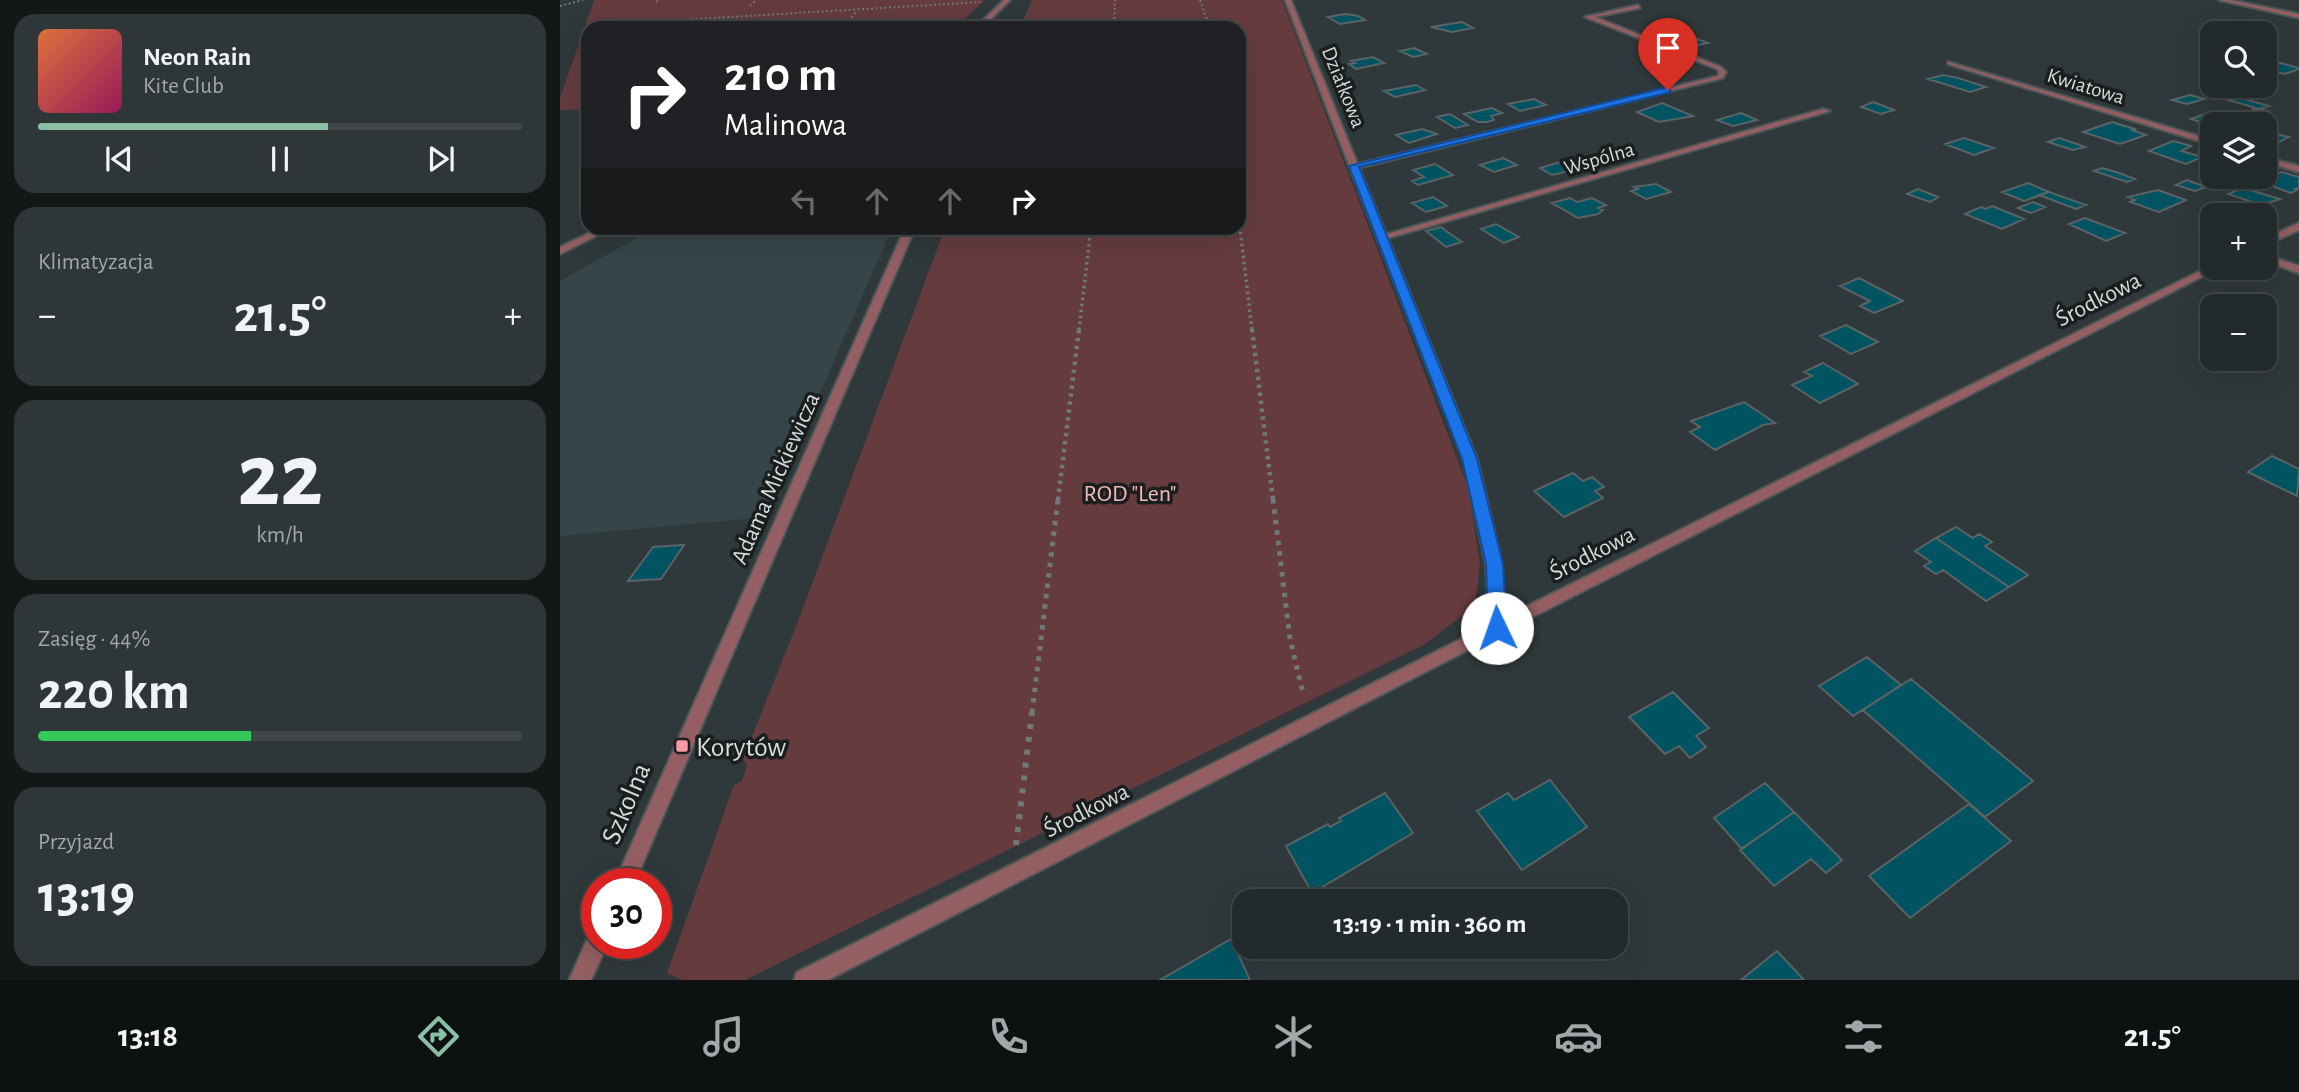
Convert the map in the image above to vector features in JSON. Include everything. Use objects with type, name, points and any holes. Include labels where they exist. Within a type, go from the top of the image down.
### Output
[{"type":"street","points":[[985,21],[1007,0]]},
{"type":"street","name":"Działkowa","points":[[1288,0],[1470,459],[1494,564],[1497,628]]},
{"type":"street","points":[[2222,0],[2299,16]]},
{"type":"street","points":[[1354,166],[1721,77],[1723,72],[1719,68],[1588,17],[1638,6]]},
{"type":"street","name":"Kwiatowa","points":[[1950,63],[2200,139]]},
{"type":"street","name":"Wspólna","points":[[1382,237],[1826,111]]},
{"type":"street","points":[[2277,163],[2299,169]]},
{"type":"street","points":[[2277,237],[2299,226]]},
{"type":"street","points":[[560,251],[593,235]]},
{"type":"street","name":"Adama Mickiewicza","points":[[682,746],[907,235]]},
{"type":"street","points":[[2277,262],[2299,270]]},
{"type":"street","name":"Środkowa","points":[[805,980],[2200,275]]},
{"type":"street","name":"Szkolna","points":[[631,868],[682,746]]},
{"type":"street","points":[[580,980],[590,959]]},
{"type":"path","points":[[560,6],[583,0]]},
{"type":"path","points":[[750,6],[756,0]]},
{"type":"path","points":[[1114,21],[1115,0]]},
{"type":"path","points":[[1200,0],[1206,21]]},
{"type":"path","points":[[672,21],[983,2]]},
{"type":"path","points":[[849,21],[858,10]]},
{"type":"path","points":[[1016,846],[1090,235]]},
{"type":"path","points":[[1241,235],[1290,639],[1303,693]]},
{"type":"shaded area","points":[[639,235],[889,235],[766,517],[560,536],[560,281]]},
{"type":"green space","points":[[594,0],[985,0],[962,21],[587,21]]},
{"type":"green space","name":"ROD \"Len\"","points":[[1032,0],[1282,0],[1468,487],[1480,563],[1475,606],[1425,644],[745,980],[682,980],[667,973],[734,785],[742,781],[747,765],[743,759],[800,616],[942,235],[1246,235],[1246,21],[1023,21]]},
{"type":"green space","points":[[581,37],[581,109],[560,110],[560,98]]},
{"type":"building","points":[[1345,14],[1365,20],[1340,24],[1328,17]]},
{"type":"building","points":[[1462,22],[1473,28],[1452,32],[1431,27]]},
{"type":"building","points":[[1689,36],[1708,43],[1693,46],[1674,40]]},
{"type":"building","points":[[1414,48],[1427,54],[1413,57],[1400,51]]},
{"type":"building","points":[[1373,57],[1384,63],[1356,69],[1349,64],[1355,63],[1351,61]]},
{"type":"building","points":[[2277,64],[2299,69],[2285,74],[2277,72]]},
{"type":"building","points":[[1943,75],[1986,87],[1970,92],[1928,79]]},
{"type":"building","points":[[1416,85],[1425,90],[1395,97],[1384,91]]},
{"type":"building","points":[[2190,95],[2204,99],[2187,104],[2172,100]]},
{"type":"building","points":[[2241,98],[2269,106],[2260,109],[2270,112],[2252,109],[2256,108],[2225,99]]},
{"type":"building","points":[[1534,99],[1546,105],[1520,111],[1508,104]]},
{"type":"building","points":[[1873,102],[1894,110],[1881,114],[1861,107]]},
{"type":"building","points":[[1662,103],[1693,116],[1659,122],[1637,112]]},
{"type":"building","points":[[1492,108],[1502,113],[1491,116],[1494,120],[1487,122],[1478,122],[1464,114]]},
{"type":"building","points":[[1741,113],[1757,120],[1733,126],[1717,120]]},
{"type":"building","points":[[1450,114],[1468,125],[1455,128],[1437,117]]},
{"type":"building","points":[[2112,122],[2146,135],[2120,144],[2083,132]]},
{"type":"building","points":[[1422,129],[1437,134],[1409,143],[1396,135]]},
{"type":"building","points":[[2277,134],[2289,137],[2277,143]]},
{"type":"building","points":[[1964,138],[1994,148],[1974,155],[1945,144]]},
{"type":"building","points":[[2059,138],[2085,147],[2073,150],[2048,142]]},
{"type":"building","points":[[2173,141],[2191,146],[2181,151],[2200,158],[2186,164],[2149,151]]},
{"type":"building","points":[[1503,158],[1517,165],[1494,172],[1480,165]]},
{"type":"building","points":[[1567,160],[1583,168],[1552,175],[1540,168]]},
{"type":"building","points":[[1435,164],[1453,175],[1418,185],[1412,181],[1424,177],[1413,170]]},
{"type":"building","points":[[2102,168],[2135,179],[2127,182],[2094,171]]},
{"type":"building","points":[[2282,172],[2299,177],[2299,188],[2291,193],[2277,188],[2277,174]]},
{"type":"building","points":[[2187,180],[2200,185],[2200,189],[2195,191],[2176,185]]},
{"type":"building","points":[[2028,183],[2049,192],[2024,201],[2002,192]]},
{"type":"building","points":[[1656,184],[1671,192],[1646,199],[1631,191],[1638,189],[1634,187]]},
{"type":"building","points":[[1918,189],[1938,197],[1930,202],[1907,194]]},
{"type":"building","points":[[2246,189],[2280,199],[2255,203],[2228,194]]},
{"type":"building","points":[[2158,190],[2186,200],[2159,212],[2130,202],[2135,200],[2128,197]]},
{"type":"building","points":[[2049,192],[2086,205],[2076,209],[2039,195]]},
{"type":"building","points":[[1433,197],[1447,206],[1426,212],[1412,203]]},
{"type":"building","points":[[1570,198],[1577,202],[1592,198],[1606,205],[1598,208],[1603,210],[1598,214],[1578,218],[1552,203]]},
{"type":"building","points":[[2033,202],[2045,207],[2031,213],[2018,208]]},
{"type":"building","points":[[1992,206],[2024,219],[2002,229],[1965,214],[1981,207],[1986,209]]},
{"type":"building","points":[[2085,218],[2125,233],[2106,241],[2069,224]]},
{"type":"building","points":[[1496,224],[1519,237],[1504,243],[1481,229]]},
{"type":"building","points":[[1441,227],[1462,242],[1446,247],[1426,231]]},
{"type":"building","points":[[1859,278],[1903,301],[1874,313],[1860,306],[1870,301],[1840,286]]},
{"type":"building","points":[[1846,325],[1878,342],[1851,354],[1820,336]]},
{"type":"building","points":[[1823,363],[1858,384],[1820,403],[1792,385],[1812,376],[1804,372]]},
{"type":"building","points":[[1744,402],[1775,423],[1763,425],[1715,450],[1690,432],[1700,427],[1691,421]]},
{"type":"building","points":[[2272,456],[2299,469],[2297,496],[2248,472]]},
{"type":"building","points":[[1573,473],[1583,481],[1592,477],[1604,487],[1595,491],[1603,498],[1564,517],[1534,491]]},
{"type":"building","points":[[1956,527],[1973,538],[1979,534],[1992,542],[1985,546],[2028,575],[2009,587],[1936,538]]},
{"type":"building","points":[[1936,538],[2009,587],[1986,601],[1943,570],[1936,574],[1924,566],[1931,562],[1915,551]]},
{"type":"building","points":[[684,545],[661,579],[628,581],[653,547]]},
{"type":"building","points":[[1867,657],[1901,685],[1853,716],[1819,686]]},
{"type":"building","points":[[1911,679],[2033,781],[1985,817],[1863,710]]},
{"type":"building","points":[[1673,692],[1709,728],[1696,736],[1706,747],[1690,758],[1679,746],[1665,754],[1629,717]]},
{"type":"building","points":[[1550,780],[1587,827],[1522,870],[1477,811],[1508,793],[1514,800]]},
{"type":"building","points":[[1765,783],[1794,812],[1742,849],[1714,818]]},
{"type":"building","points":[[1385,793],[1413,833],[1319,889],[1310,889],[1286,846],[1328,824],[1330,827],[1341,821],[1339,818]]},
{"type":"building","points":[[1969,804],[2011,841],[1910,918],[1869,876]]},
{"type":"building","points":[[1794,812],[1842,860],[1826,873],[1811,859],[1774,886],[1740,850]]},
{"type":"building","points":[[1231,939],[1232,959],[1240,959],[1250,980],[1160,980]]},
{"type":"building","points":[[1777,951],[1804,980],[1741,980]]},
{"type":"place","name":"Korytów","points":[[682,746]]},
{"type":"route","points":[[1497,628],[1494,564],[1470,459],[1354,166],[1668,90]]}]
